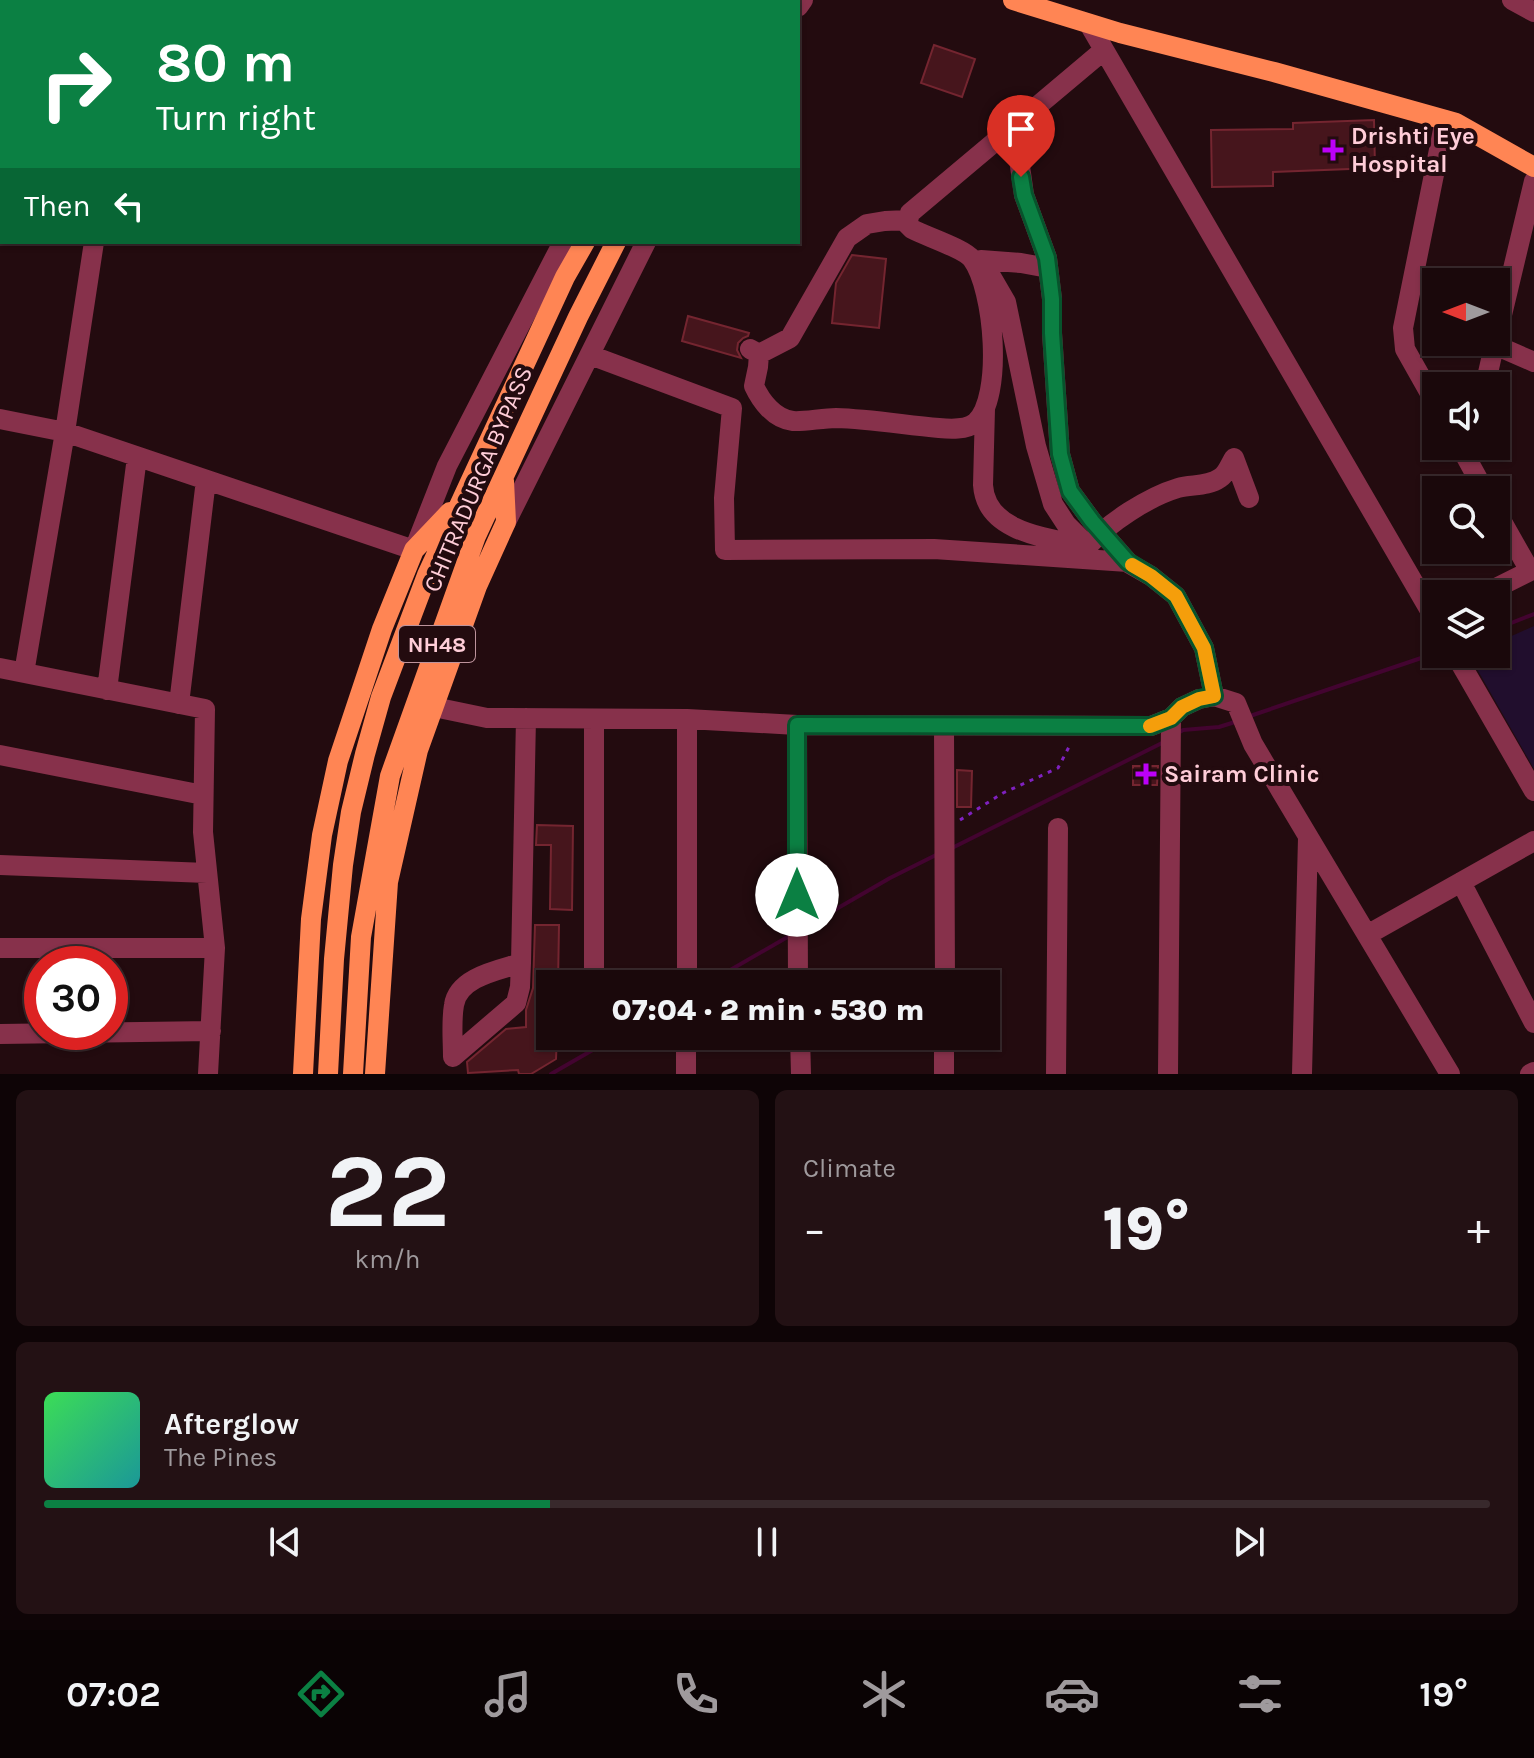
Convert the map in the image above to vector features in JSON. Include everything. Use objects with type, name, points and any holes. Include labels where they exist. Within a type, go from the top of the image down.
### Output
[{"type":"main road","points":[[1013,0],[1089,24],[1456,123],[1534,167]]},
{"type":"main road","name":"CHITRADURGA BYPASS","points":[[328,1074],[343,865],[351,812],[381,697],[427,575],[565,277],[584,244]]},
{"type":"main road","name":"CHITRADURGA BYPASS","points":[[353,1074],[361,937],[390,776],[476,536],[615,244]]},
{"type":"main road","points":[[375,1074],[388,882],[418,750],[477,586],[506,522],[504,477]]},
{"type":"main road","points":[[303,1074],[311,919],[322,835],[338,761],[382,629],[414,550],[462,499]]},
{"type":"street","points":[[1512,0],[1534,12]]},
{"type":"street","points":[[1089,24],[1422,597]]},
{"type":"street","points":[[1048,268],[976,258],[912,229],[907,224],[908,220],[910,213],[1104,50]]},
{"type":"street","points":[[1422,379],[1405,349],[1403,328],[1445,120]]},
{"type":"street","points":[[1020,121],[1019,159],[1024,195],[1047,258],[1060,454],[1070,491],[1094,539]]},
{"type":"street","points":[[1510,280],[1534,181]]},
{"type":"street","points":[[1007,263],[1021,250],[1033,219]]},
{"type":"street","points":[[908,220],[867,224],[847,238],[790,338],[754,352],[758,367],[754,386],[770,410],[793,421],[837,418],[951,429],[973,425],[983,412],[991,389],[992,320],[976,258]]},
{"type":"street","points":[[24,673],[94,244]]},
{"type":"street","points":[[0,419],[65,432],[414,550],[447,466],[562,244]]},
{"type":"street","points":[[506,522],[645,244]]},
{"type":"street","points":[[976,258],[1006,302],[1036,446],[1053,504],[1066,524],[1151,576],[1176,596],[1204,648],[1214,696]]},
{"type":"street","points":[[1510,350],[1534,362]]},
{"type":"street","points":[[590,355],[732,408],[724,498],[725,550],[934,549],[1128,562]]},
{"type":"street","points":[[985,406],[983,495],[988,508],[1004,524],[1042,537],[1094,539],[1151,499],[1180,487],[1206,485],[1223,477],[1234,458],[1249,498]]},
{"type":"street","points":[[107,690],[137,457]]},
{"type":"street","points":[[179,704],[206,480]]},
{"type":"street","points":[[1510,534],[1532,571],[1510,582]]},
{"type":"street","points":[[0,668],[205,709],[203,832],[215,948],[208,1074]]},
{"type":"street","points":[[1463,668],[1534,791]]},
{"type":"street","points":[[434,707],[487,718],[687,719],[797,725],[1151,726],[1171,718],[1182,707],[1199,699],[1214,696],[1236,703],[1253,744],[1450,1074]]},
{"type":"street","points":[[521,963],[478,978],[458,993],[454,1003],[453,1057],[516,1003],[520,987],[521,963],[526,718]]},
{"type":"street","points":[[1168,1074],[1171,718]]},
{"type":"street","points":[[594,719],[594,970]]},
{"type":"street","points":[[687,719],[687,970]]},
{"type":"street","points":[[797,725],[798,970]]},
{"type":"street","points":[[944,726],[945,970]]},
{"type":"street","points":[[0,755],[203,795]]},
{"type":"street","points":[[1056,1074],[1058,828]]},
{"type":"street","points":[[1302,1074],[1308,836]]},
{"type":"street","points":[[1367,935],[1534,841]]},
{"type":"street","points":[[0,865],[207,873]]},
{"type":"street","points":[[1461,882],[1534,1023]]},
{"type":"street","points":[[0,948],[215,948]]},
{"type":"street","points":[[0,1034],[211,1031]]},
{"type":"street","points":[[686,1050],[686,1074]]},
{"type":"street","points":[[800,1050],[801,1074]]},
{"type":"street","points":[[944,1050],[944,1074]]},
{"type":"path","points":[[944,821],[963,820],[988,801],[1058,768],[1070,744],[1084,726]]},
{"type":"shaded area","points":[[1534,626],[1534,769],[1476,668],[1510,668],[1510,637]]},
{"type":"building","points":[[934,45],[975,59],[962,97],[921,83]]},
{"type":"building","points":[[1374,120],[1375,168],[1273,172],[1273,186],[1212,187],[1211,130],[1293,129],[1293,123]]},
{"type":"building","points":[[852,255],[886,259],[879,328],[832,323],[836,283]]},
{"type":"building","points":[[688,316],[749,333],[738,343],[741,358],[682,341]]},
{"type":"building","points":[[1133,766],[1158,766],[1157,785],[1133,785]]},
{"type":"building","points":[[957,770],[972,771],[971,807],[957,807]]},
{"type":"building","points":[[537,825],[573,826],[572,910],[550,909],[551,845],[536,845]]},
{"type":"building","points":[[535,925],[559,925],[558,970],[536,970],[536,1050],[556,1050],[556,1059],[531,1074],[519,1074],[518,1070],[468,1073],[467,1062],[506,1029],[526,1027],[526,1010],[533,988]]},
{"type":"waterway","points":[[1510,623],[1534,614]]},
{"type":"waterway","points":[[1247,717],[1422,658]]},
{"type":"waterway","points":[[1178,733],[1235,722]]},
{"type":"waterway","points":[[950,849],[1164,742]]},
{"type":"waterway","points":[[805,927],[938,854]]},
{"type":"waterway","points":[[730,970],[791,935]]},
{"type":"waterway","points":[[551,1074],[593,1050]]},
{"type":"slow traffic","points":[[1132,565],[1176,596],[1204,648],[1214,696],[1199,699],[1182,707],[1171,718],[1150,726]]},
{"type":"place","name":"Drishti Eye Hospital","points":[[1333,150]]},
{"type":"place","name":"Sairam Clinic","points":[[1146,774]]},
{"type":"route","points":[[797,895],[797,725],[1151,726],[1171,718],[1182,707],[1214,696],[1204,648],[1176,596],[1128,562],[1070,491],[1060,454],[1047,258],[1024,195],[1021,177]]}]
